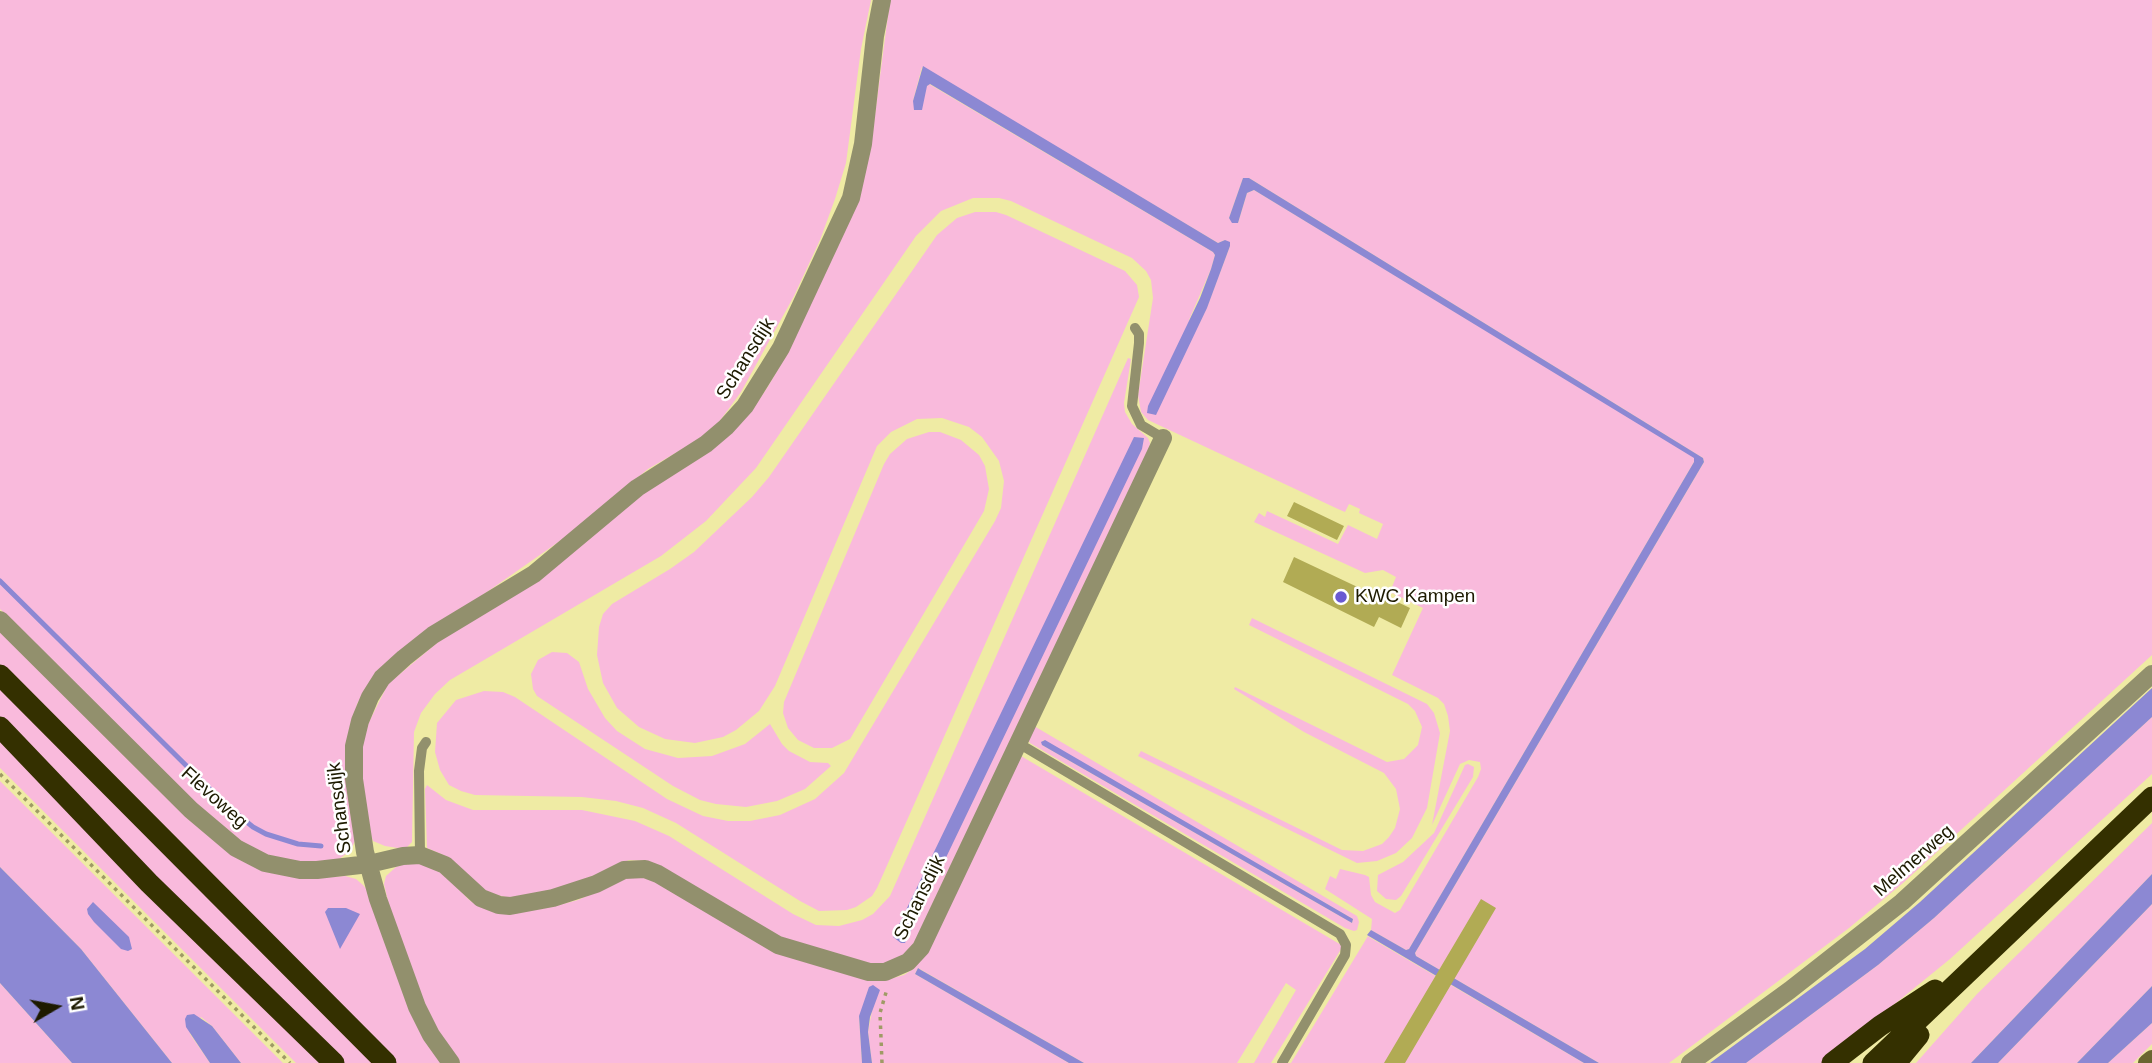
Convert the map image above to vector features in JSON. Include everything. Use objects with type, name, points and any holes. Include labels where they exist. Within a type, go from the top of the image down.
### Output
[{"type":"highway","points":[[0,675],[386,1063]]},
{"type":"highway","points":[[0,727],[149,883],[334,1063]]},
{"type":"highway","points":[[1873,1063],[2152,797]]},
{"type":"highway","points":[[1832,1063],[1880,1026],[1981,961]]},
{"type":"highway","points":[[1896,1063],[1981,961]]},
{"type":"street","name":"Schansdijk","points":[[420,855],[369,864],[357,801],[354,746],[370,697],[382,678],[433,635],[534,574],[637,488],[706,444],[733,420],[760,384],[786,338],[851,198],[863,144],[875,36],[882,0]]},
{"type":"street","name":"Schansdijk","points":[[893,971],[908,962],[920,948],[1163,438]]},
{"type":"street","name":"Flevoweg","points":[[0,620],[191,810],[236,848],[265,863],[300,870],[369,864]]},
{"type":"street","name":"Melmerweg","points":[[1690,1063],[1790,990],[1902,902],[2152,674]]},
{"type":"street","points":[[420,855],[445,865],[489,903],[510,906],[553,898],[596,884],[624,870],[645,869],[658,874],[778,945],[869,971],[893,971]]},
{"type":"street","points":[[369,864],[385,923],[417,1007],[431,1035],[451,1063]]},
{"type":"street","points":[[2147,1063],[2152,1059]]},
{"type":"lane","points":[[1135,328],[1139,334],[1139,343],[1132,406],[1141,425],[1163,438]]},
{"type":"lane","points":[[420,855],[419,757],[426,742]]},
{"type":"lane","points":[[1018,743],[1340,934],[1346,946],[1345,955],[1282,1063]]},
{"type":"path","points":[[0,774],[290,1063]]},
{"type":"path","points":[[882,1063],[880,1013],[893,971]]},
{"type":"shaded area","points":[[0,0],[871,0],[861,49],[846,163],[835,199],[820,240],[794,296],[741,392],[705,436],[648,469],[567,536],[437,627],[368,687],[357,704],[353,737],[356,838],[351,850],[338,860],[301,863],[268,855],[242,844],[210,818],[0,609]]},
{"type":"shaded area","points":[[890,0],[2152,0],[2152,655],[1903,883],[1849,928],[1669,1063],[1599,1063],[1415,953],[1704,462],[1703,458],[1249,178],[1243,178],[1229,218],[1238,223],[1247,193],[1254,190],[1694,457],[1694,462],[1406,950],[1371,930],[1372,919],[1325,889],[1330,876],[1336,879],[1340,869],[1365,875],[1369,877],[1371,895],[1375,902],[1395,913],[1400,910],[1478,777],[1480,762],[1469,760],[1460,764],[1432,825],[1450,731],[1448,716],[1444,704],[1438,698],[1392,675],[1423,608],[1390,592],[1396,577],[1383,570],[1365,573],[1254,522],[1259,513],[1265,517],[1267,511],[1338,544],[1348,525],[1377,539],[1383,524],[1359,513],[1360,509],[1349,504],[1345,512],[1148,420],[1141,412],[1138,395],[1153,298],[1151,280],[1146,271],[1132,258],[1011,201],[973,198],[941,211],[916,236],[756,468],[706,521],[661,556],[450,680],[435,694],[421,713],[414,732],[412,842],[407,847],[398,848],[373,841],[362,778],[362,747],[368,724],[388,684],[438,642],[538,580],[642,494],[751,411],[788,352],[858,200],[871,145]],"holes":[[[922,67],[1218,243],[1225,240],[1230,246],[1197,328],[1189,320],[1211,269],[1215,255],[1213,252],[929,84],[913,101]]]},
{"type":"shaded area","points":[[923,66],[1218,243],[1225,240],[1230,242],[1207,308],[1156,415],[1147,413],[1148,406],[1200,298],[1215,255],[1213,252],[930,84],[927,86],[922,110],[914,110],[913,101]]},
{"type":"shaded area","points":[[1243,178],[1249,178],[1703,458],[1704,462],[1415,953],[1599,1063],[1584,1063],[1367,935],[1371,930],[1406,950],[1409,949],[1694,458],[1254,190],[1247,193],[1238,223],[1232,223],[1229,218]]},
{"type":"shaded area","points":[[975,212],[1006,215],[1125,271],[1137,285],[1139,297],[872,896],[847,910],[819,911],[676,823],[643,808],[582,797],[475,795],[449,785],[440,770],[435,752],[437,723],[456,700],[484,691],[503,692],[515,697],[667,799],[703,816],[728,821],[750,821],[780,815],[815,799],[844,773],[1001,508],[1004,481],[999,461],[982,437],[969,427],[942,418],[917,419],[891,432],[877,446],[775,686],[759,711],[736,730],[723,737],[695,743],[665,739],[639,727],[617,708],[603,683],[597,655],[599,627],[603,614],[612,604],[694,552],[752,497],[769,477],[937,235],[957,218]]},
{"type":"shaded area","points":[[1128,358],[1131,359],[1125,412],[1132,424],[1148,438],[1149,449],[915,944],[909,951],[891,963],[870,964],[781,938],[646,861],[629,860],[551,891],[510,898],[484,892],[450,858],[427,848],[427,785],[446,800],[473,810],[582,810],[635,821],[669,836],[793,914],[816,925],[839,926],[873,914],[890,896]]},
{"type":"shaded area","points":[[929,432],[940,432],[961,440],[979,455],[985,466],[989,489],[984,511],[850,739],[832,748],[814,748],[798,740],[788,728],[783,713],[784,702],[884,464],[890,454],[907,439]]},
{"type":"shaded area","points":[[1134,437],[1144,438],[1142,449],[905,943],[901,943],[893,937]]},
{"type":"shaded area","points":[[1252,618],[1427,704],[1434,713],[1440,733],[1427,808],[1412,838],[1396,853],[1377,861],[1357,863],[1138,756],[1141,751],[1342,850],[1363,851],[1382,844],[1389,837],[1395,828],[1400,809],[1396,789],[1384,773],[1304,732],[1234,689],[1235,687],[1387,762],[1404,759],[1418,745],[1422,727],[1415,711],[1408,704],[1249,625]]},
{"type":"shaded area","points":[[0,628],[202,830],[316,878],[345,876],[356,879],[363,885],[368,891],[442,1063],[394,1063],[0,669]]},
{"type":"shaded area","points":[[552,652],[567,653],[579,662],[588,689],[605,718],[617,731],[645,749],[678,758],[712,756],[745,744],[770,724],[789,751],[810,762],[828,763],[831,766],[805,789],[777,801],[746,807],[700,800],[673,786],[537,696],[531,674],[538,660]]},
{"type":"shaded area","points":[[0,687],[376,1063],[343,1063],[0,721]]},
{"type":"shaded area","points":[[2152,688],[2152,717],[1934,918],[1878,965],[1746,1063],[1710,1063],[1865,949],[1920,902]]},
{"type":"shaded area","points":[[2152,717],[2152,774],[1950,959],[1822,1063],[1746,1063],[1878,965],[1934,918]]},
{"type":"shaded area","points":[[1034,726],[1357,916],[1357,930],[1345,928],[1030,743],[1028,739]],"holes":[[[1043,740],[1353,919],[1352,923],[1042,745]]]},
{"type":"shaded area","points":[[0,738],[325,1063],[296,1063],[0,768]]},
{"type":"shaded area","points":[[1045,740],[1353,919],[1352,923],[1042,745],[1041,742]]},
{"type":"shaded area","points":[[1021,756],[1343,946],[1271,1063],[1254,1063],[1296,990],[1286,983],[1237,1063],[1084,1063],[918,968],[915,974],[1069,1063],[872,1063],[868,1032],[873,1006],[859,1016],[862,1063],[460,1063],[442,1040],[424,1004],[393,923],[384,884],[386,876],[404,864],[433,867],[477,905],[498,913],[511,914],[578,900],[626,878],[637,876],[654,881],[775,953],[867,979],[886,980],[904,975],[913,969],[928,952]]},
{"type":"shaded area","points":[[1465,765],[1474,767],[1473,777],[1401,896],[1396,900],[1386,899],[1377,891],[1378,875],[1403,862],[1434,833]]},
{"type":"shaded area","points":[[0,781],[283,1063],[241,1063],[212,1026],[201,1017],[190,1034],[210,1063],[172,1063],[81,949],[0,867]]},
{"type":"shaded area","points":[[2152,823],[2152,874],[1971,1063],[1916,1063],[1977,994]]},
{"type":"shaded area","points":[[0,867],[81,949],[172,1063],[72,1063],[0,983]]},
{"type":"shaded area","points":[[2152,874],[2152,904],[1998,1063],[1971,1063]]},
{"type":"shaded area","points":[[93,902],[129,937],[132,949],[121,949],[94,922],[87,909]]},
{"type":"shaded area","points":[[2152,904],[2152,986],[2077,1063],[1998,1063]]},
{"type":"shaded area","points":[[328,908],[346,908],[360,914],[340,949],[325,912]]},
{"type":"shaded area","points":[[1369,937],[1584,1063],[1291,1063]]},
{"type":"shaded area","points":[[918,968],[1084,1063],[1069,1063],[915,974]]},
{"type":"shaded area","points":[[0,983],[72,1063],[0,1063]]},
{"type":"shaded area","points":[[873,985],[880,990],[870,1017],[868,1032],[872,1063],[862,1063],[859,1016],[869,987]]},
{"type":"shaded area","points":[[2152,986],[2152,1023],[2108,1063],[2077,1063]]},
{"type":"shaded area","points":[[194,1014],[212,1026],[241,1063],[210,1063],[186,1027],[187,1015]]},
{"type":"shaded area","points":[[2152,1023],[2152,1044],[2133,1063],[2108,1063]]},
{"type":"building","points":[[1294,502],[1344,526],[1337,540],[1287,516]]},
{"type":"building","points":[[1294,557],[1385,600],[1387,597],[1410,608],[1401,628],[1379,617],[1374,627],[1283,582]]},
{"type":"building","points":[[1481,899],[1496,908],[1405,1063],[1384,1063]]},
{"type":"waterway","points":[[0,581],[227,806],[266,834],[298,844],[321,846]]},
{"type":"place","name":"KWC Kampen","points":[[1341,597]]}]
